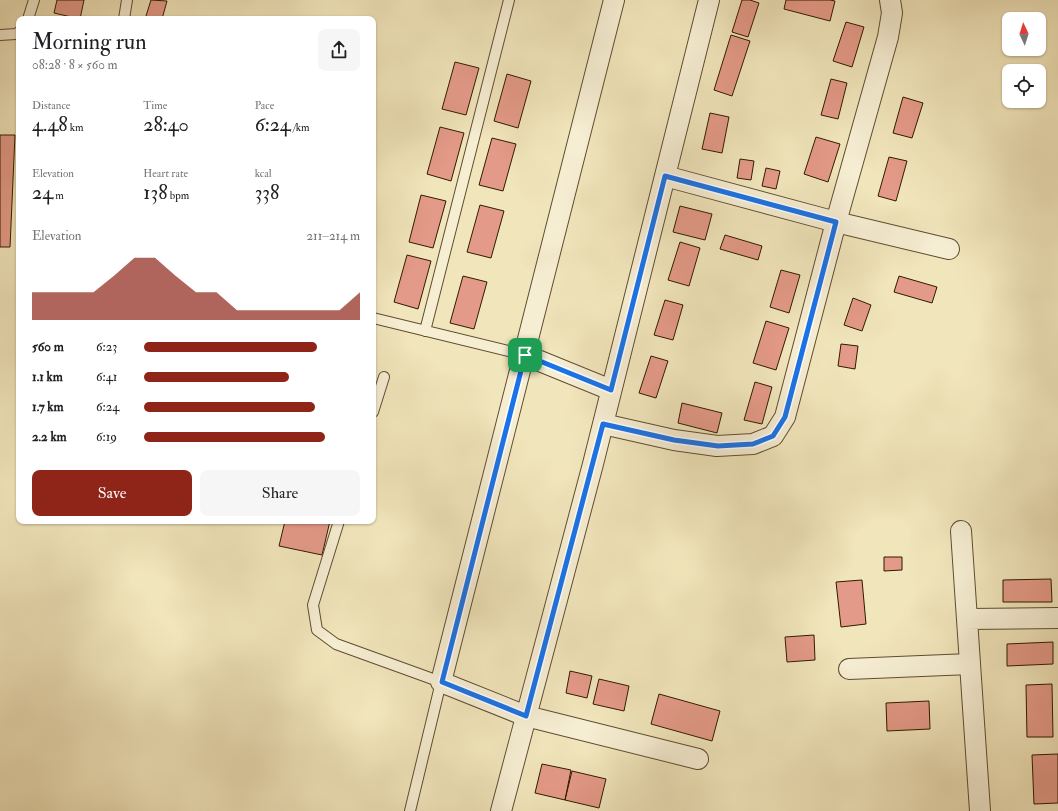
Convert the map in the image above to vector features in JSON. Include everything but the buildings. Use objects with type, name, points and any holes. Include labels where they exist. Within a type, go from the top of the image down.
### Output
[{"type":"street","points":[[614,0],[442,682],[526,716],[698,758]]},
{"type":"street","points":[[501,811],[603,424],[709,0]]},
{"type":"street","points":[[603,424],[674,440],[718,446],[753,444],[773,436],[785,417],[836,222],[888,37],[892,14],[890,0]]},
{"type":"street","points":[[665,176],[836,222],[949,249]]},
{"type":"street","points":[[525,355],[611,390]]},
{"type":"street","points":[[961,531],[980,811]]},
{"type":"street","points":[[967,619],[1058,618]]},
{"type":"street","points":[[849,669],[970,664]]},
{"type":"lane","points":[[29,16],[34,0]]},
{"type":"lane","points":[[124,16],[127,0]]},
{"type":"lane","points":[[425,331],[509,0]]},
{"type":"lane","points":[[0,35],[16,34]]},
{"type":"lane","points":[[376,319],[525,355]]},
{"type":"lane","points":[[376,402],[384,377]]},
{"type":"lane","points":[[338,524],[313,605],[317,630],[336,644],[442,682],[410,811]]},
{"type":"route","points":[[665,176],[836,222],[785,417],[773,436],[753,444],[718,446],[674,440],[603,424],[526,716],[442,682],[525,355],[611,390],[665,176]]}]
